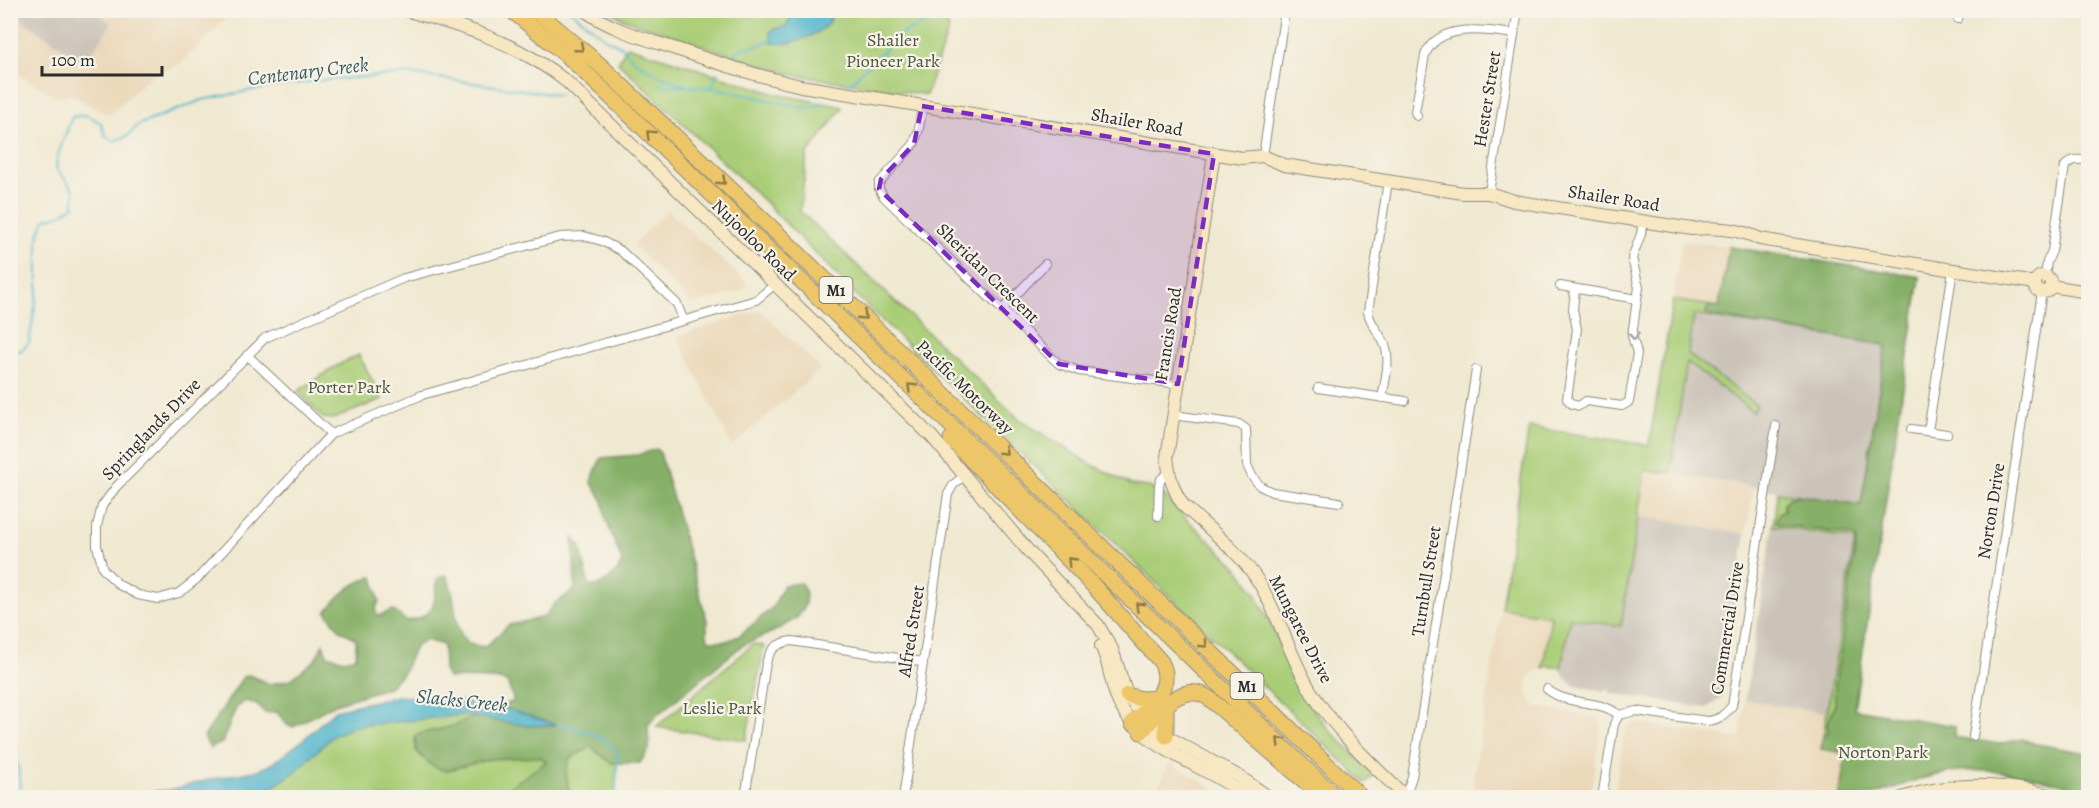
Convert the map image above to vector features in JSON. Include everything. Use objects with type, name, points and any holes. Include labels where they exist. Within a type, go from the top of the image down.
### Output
[{"type":"highway","name":"Pacific Motorway","points":[[512,10],[580,68],[1336,797]]},
{"type":"highway","name":"Pacific Motorway","points":[[535,10],[600,65],[777,233],[1362,798]]},
{"type":"highway","points":[[934,409],[939,426],[1092,584],[1161,662],[1166,679],[1162,690],[1166,736]]},
{"type":"highway","points":[[1141,723],[1162,702],[1182,694],[1193,692],[1203,694],[1315,790],[1336,797]]},
{"type":"highway","points":[[1127,695],[1162,702]]},
{"type":"street","name":"Nujooloo Road","points":[[404,10],[492,37],[521,50],[552,69],[590,103],[932,437],[1030,553],[1098,625],[1108,641],[1127,695],[1141,723]]},
{"type":"street","name":"Shailer Road","points":[[584,10],[596,19],[624,31],[769,78],[801,86],[1214,154],[1242,158],[1263,156],[1284,165],[1463,193],[1489,193],[1514,201],[1692,229],[1709,228],[1750,234],[1760,239],[2088,292]]},
{"type":"street","points":[[1263,156],[1285,10]]},
{"type":"street","name":"Hester Street","points":[[1489,193],[1518,10]]},
{"type":"street","points":[[1417,117],[1415,112],[1425,55],[1436,39],[1468,29],[1514,34]]},
{"type":"street","name":"Sheridan Crescent","points":[[922,106],[919,129],[914,144],[881,179],[879,189],[884,197],[1059,364],[1068,369],[1178,384]]},
{"type":"street","name":"Francis Road","points":[[1158,516],[1159,485],[1161,479],[1168,473],[1167,457],[1173,415],[1214,154]]},
{"type":"street","name":"Norton Drive","points":[[1973,736],[2043,284],[2047,262],[2052,251],[2065,166],[2076,159],[2088,161]]},
{"type":"street","points":[[1382,398],[1386,372],[1386,350],[1368,312],[1388,181]]},
{"type":"street","points":[[1575,290],[1573,309],[1577,329],[1567,399],[1579,406],[1586,401],[1622,406],[1629,402],[1636,353],[1632,336],[1639,288],[1632,258],[1643,221]]},
{"type":"street","name":"Springlands Drive","points":[[683,319],[677,304],[621,251],[602,241],[584,236],[560,237],[404,278],[264,338],[116,487],[102,506],[97,526],[97,546],[103,569],[119,585],[138,595],[158,599],[179,593],[205,571],[331,434],[422,395],[756,300],[774,285]]},
{"type":"street","points":[[1002,310],[1045,264]]},
{"type":"street","points":[[1928,431],[1953,270]]},
{"type":"street","points":[[1560,286],[1637,299]]},
{"type":"street","points":[[247,355],[331,434]]},
{"type":"street","name":"Turnbull Street","points":[[1406,797],[1412,777],[1476,370]]},
{"type":"street","points":[[1318,388],[1405,401]]},
{"type":"street","points":[[1173,415],[1239,424],[1246,429],[1247,465],[1260,486],[1272,492],[1339,502]]},
{"type":"street","name":"Commercial Drive","points":[[1619,716],[1636,711],[1707,722],[1724,715],[1731,706],[1776,426]]},
{"type":"street","points":[[1911,429],[1947,434]]},
{"type":"street","name":"Mungaree Drive","points":[[1168,473],[1178,498],[1184,506],[1239,557],[1259,584],[1310,691],[1334,725],[1406,797]]},
{"type":"street","name":"Alfred Street","points":[[903,798],[948,494],[954,484],[966,476]]},
{"type":"street","points":[[1083,611],[1103,650],[1118,700],[1141,723],[1152,740],[1224,780],[1249,798]]},
{"type":"street","points":[[745,798],[766,663],[775,646],[782,642],[792,641],[923,662]]},
{"type":"street","points":[[1547,690],[1557,697],[1601,705],[1619,716],[1614,724],[1602,798]]},
{"type":"street","points":[[1141,723],[1240,777],[1270,798]]},
{"type":"street","points":[[1902,798],[1932,794],[1968,785],[2029,789],[2061,798]]},
{"type":"highlighted area","points":[[922,106],[1214,154],[1178,384],[1059,364],[879,189],[881,179],[914,144]]},
{"type":"shaded area","points":[[10,11],[93,11],[112,23],[85,63]]},
{"type":"shaded area","points":[[93,11],[225,11],[226,18],[181,63],[151,76],[109,115],[71,95],[54,96],[11,69],[10,13],[84,63],[112,23]]},
{"type":"shaded area","points":[[667,210],[747,283],[744,290],[693,305],[633,245]]},
{"type":"shaded area","points":[[1682,240],[1729,247],[1719,308],[1673,300]]},
{"type":"shaded area","points":[[760,310],[821,369],[732,446],[677,336]]},
{"type":"shaded area","points":[[1694,314],[1886,345],[1861,505],[1670,473],[1687,361],[1753,412],[1688,354]]},
{"type":"shaded area","points":[[1645,469],[1753,488],[1746,534],[1638,516]]},
{"type":"shaded area","points":[[1638,516],[1746,534],[1720,699],[1707,708],[1610,693],[1610,690],[1605,689],[1605,691],[1575,686],[1565,678],[1561,670],[1569,618],[1621,626]]},
{"type":"shaded area","points":[[1773,526],[1855,539],[1827,713],[1745,700]]},
{"type":"shaded area","points":[[1501,608],[1552,616],[1543,668],[1534,672],[1528,679],[1526,693],[1537,707],[1598,718],[1601,728],[1590,797],[1471,798]]},
{"type":"shaded area","points":[[1745,700],[1827,713],[1821,748],[1846,752],[1839,797],[1614,798],[1625,730],[1630,725],[1638,723],[1740,739]]},
{"type":"shaded area","points":[[1170,763],[1223,794],[1229,797],[1153,797]]},
{"type":"green space","name":"Shailer Pioneer Park","points":[[610,11],[939,11],[949,28],[926,95],[788,74],[623,19]]},
{"type":"green space","points":[[627,46],[776,94],[843,107],[807,155],[800,211],[1020,420],[1085,461],[1131,485],[1149,487],[1164,495],[1237,567],[1255,592],[1308,703],[1326,726],[1374,775],[1365,783],[864,303],[764,201],[618,62]]},
{"type":"green space","name":"Norton Park","points":[[1729,247],[1920,277],[1854,709],[1955,726],[1949,773],[1906,782],[1865,797],[1839,797],[1846,753],[1821,749],[1855,539],[1773,526],[1778,492],[1861,505],[1886,345],[1694,315],[1688,354],[1757,406],[1753,412],[1687,362],[1670,473],[1645,470],[1621,626],[1570,618],[1561,668],[1548,666],[1543,668],[1551,616],[1501,608],[1529,427],[1649,445],[1673,300],[1719,307]]},
{"type":"green space","name":"Norton Park","points":[[1729,247],[1920,277],[1854,709],[1955,726],[1954,737],[1999,744],[2022,739],[2036,744],[2088,753],[2088,791],[2011,773],[1972,770],[1933,775],[1866,797],[1839,797],[1846,753],[1821,749],[1823,735],[1829,732],[1827,725],[1835,704],[1835,688],[1857,538],[1854,535],[1779,524],[1776,521],[1779,513],[1784,510],[1784,503],[1789,498],[1799,495],[1861,505],[1886,345],[1713,317],[1706,313],[1708,306],[1719,307]]},
{"type":"green space","name":"Porter Park","points":[[359,355],[382,399],[334,419],[323,418],[298,391],[340,364]]},
{"type":"green space","points":[[656,449],[660,453],[707,620],[707,637],[710,641],[727,641],[739,636],[773,607],[784,585],[801,583],[806,593],[805,605],[798,617],[777,630],[743,645],[656,716],[648,725],[649,749],[640,763],[611,763],[591,747],[569,759],[566,772],[570,797],[502,797],[512,785],[546,762],[541,757],[491,759],[445,771],[431,765],[416,751],[415,736],[453,726],[514,701],[507,682],[494,679],[448,678],[444,670],[443,645],[426,640],[415,647],[403,673],[389,687],[335,704],[293,727],[287,725],[277,712],[265,713],[257,704],[245,701],[236,708],[222,743],[210,748],[204,737],[243,677],[249,675],[270,684],[290,680],[315,660],[323,644],[327,655],[344,660],[356,657],[356,639],[340,630],[326,612],[347,590],[366,579],[373,577],[379,601],[375,611],[378,616],[393,610],[406,621],[423,617],[428,613],[434,603],[437,579],[446,575],[462,637],[468,644],[485,647],[509,625],[544,617],[555,603],[575,590],[573,538],[580,546],[589,586],[599,585],[609,579],[617,571],[622,561],[606,520],[603,501],[591,482],[601,458],[638,455]]},
{"type":"green space","name":"Leslie Park","points":[[753,644],[764,646],[746,740],[656,727]]},
{"type":"green space","points":[[455,708],[618,753],[615,797],[202,798],[249,785],[326,731]]},
{"type":"water","points":[[796,10],[829,11],[831,19],[821,30],[805,38],[787,43],[772,42],[770,32],[787,26],[791,15]]},
{"type":"water","points":[[397,696],[447,699],[508,709],[557,725],[528,726],[464,715],[355,726],[334,735],[295,772],[258,797],[134,797],[141,793],[171,790],[211,779],[255,771],[270,765],[303,740],[335,710]]},
{"type":"waterway","points":[[570,10],[606,39],[621,46],[636,62],[661,76],[686,86]]},
{"type":"waterway","name":"Centenary Creek","points":[[849,84],[901,34],[963,10]]},
{"type":"waterway","points":[[727,60],[742,48],[773,39]]},
{"type":"waterway","points":[[712,88],[717,73]]},
{"type":"waterway","name":"Centenary Creek","points":[[10,350],[20,351],[29,343],[38,288],[38,237],[45,219],[60,215],[74,206],[74,190],[56,168],[58,154],[72,117],[87,115],[101,123],[105,135],[113,141],[128,136],[138,125],[202,100],[274,86],[410,74],[559,95]]},
{"type":"waterway","name":"Centenary Creek","points":[[660,85],[715,88],[805,108],[826,104]]},
{"type":"waterway","name":"Centenary Creek","points":[[10,471],[18,489],[17,500],[10,519]]},
{"type":"waterway","name":"Slacks Creek","points":[[556,724],[597,736],[618,753],[615,798]]},
{"type":"waterway","name":"Centenary Creek","points":[[10,753],[18,765],[21,798]]}]
